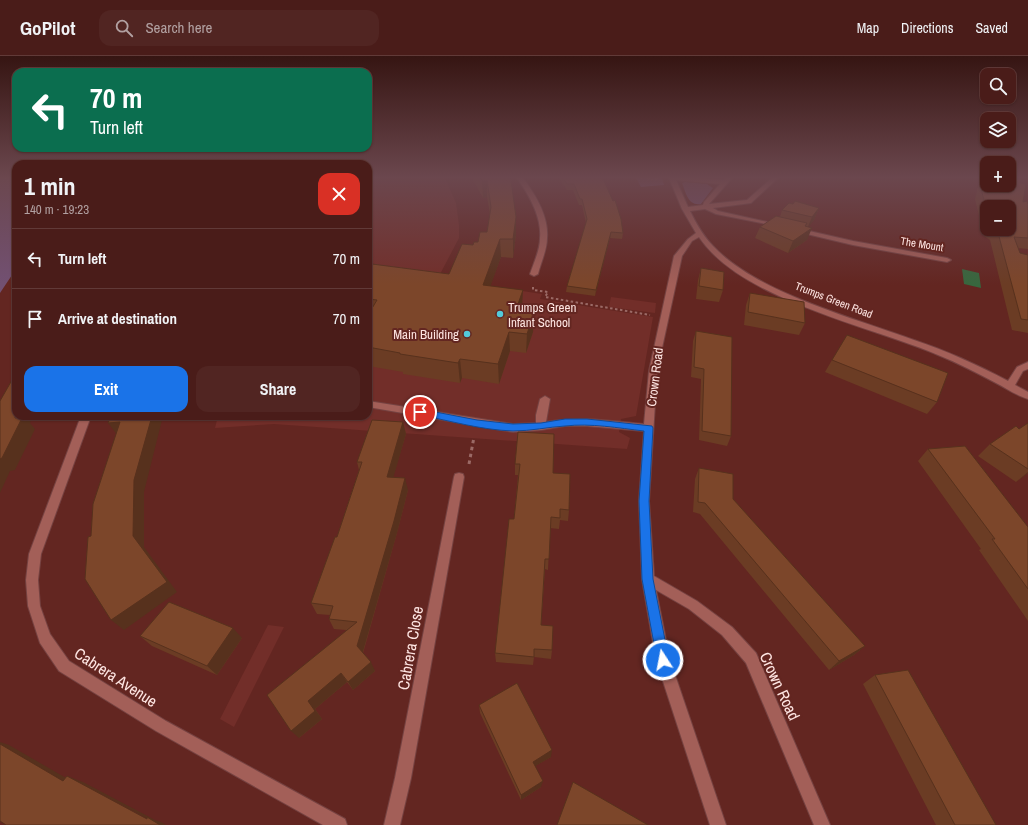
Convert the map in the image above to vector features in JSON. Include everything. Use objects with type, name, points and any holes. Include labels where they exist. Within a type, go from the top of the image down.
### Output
[{"type":"street","points":[[534,274],[544,240],[544,226],[539,214]]},
{"type":"street","name":"Trumps Green Road","points":[[689,214],[699,234],[717,254],[734,267],[779,291],[821,309],[941,352],[1028,396]]},
{"type":"street","name":"The Mount","points":[[724,214],[853,243],[947,260]]},
{"type":"street","name":"Crown Road","points":[[699,234],[690,240],[678,256],[664,317],[653,371],[644,501],[648,579],[663,660],[718,825]]},
{"type":"street","points":[[1010,386],[1020,370],[1028,365]]},
{"type":"street","points":[[541,426],[541,415],[545,399]]},
{"type":"street","points":[[372,405],[513,428],[541,426],[565,422],[587,422],[649,428]]},
{"type":"street","name":"Cabrera Avenue","points":[[85,420],[35,554],[32,580],[34,606],[45,638],[64,666],[161,726],[338,825]]},
{"type":"street","name":"Cabrera Close","points":[[392,825],[403,778],[459,477]]},
{"type":"street","name":"Crown Road","points":[[648,579],[693,605],[728,631],[751,658],[822,825]]},
{"type":"path","points":[[534,274],[533,290],[548,292],[545,297],[664,317]]},
{"type":"path","points":[[459,477],[468,465],[477,423]]},
{"type":"shaded area","points":[[0,214],[12,214],[12,275],[0,293]]},
{"type":"shaded area","name":"Trumps Green Infant School","points":[[372,214],[457,214],[459,238],[438,278],[542,294],[540,299],[653,317],[636,416],[621,419],[619,432],[630,438],[627,449],[274,424],[215,428],[217,420],[372,420]]},
{"type":"shaded area","points":[[962,269],[979,273],[981,288],[964,284]]},
{"type":"shaded area","points":[[611,297],[656,303],[655,313],[609,307]]},
{"type":"shaded area","points":[[268,625],[284,627],[234,727],[220,719]]},
{"type":"building","points":[[490,214],[516,214],[513,239],[500,239],[483,285],[523,290],[518,304],[524,304],[522,312],[534,313],[527,334],[509,332],[498,364],[460,359],[458,363],[400,354],[372,348],[372,308],[377,300],[372,299],[372,264],[449,274],[462,244],[473,245],[474,242],[478,242],[480,232],[487,232]]},
{"type":"building","points":[[586,214],[619,214],[623,233],[611,232],[596,290],[567,286],[587,219]]},
{"type":"building","points":[[799,214],[814,214],[812,217]]},
{"type":"building","points":[[1016,214],[1028,214],[1028,238],[1014,237],[1020,253],[1028,255],[1028,320],[1021,319],[999,236],[1016,236]]},
{"type":"building","points":[[776,216],[807,223],[805,226],[812,228],[793,241],[760,227]]},
{"type":"building","points":[[701,268],[724,272],[723,290],[699,286]]},
{"type":"building","points":[[750,293],[804,302],[805,323],[748,312]]},
{"type":"building","points":[[696,331],[732,337],[731,436],[702,431],[704,369],[694,367]]},
{"type":"building","points":[[847,335],[948,373],[937,402],[832,360]]},
{"type":"building","points":[[12,380],[12,420],[21,420],[2,458],[0,459],[0,401]]},
{"type":"building","points":[[109,420],[151,420],[134,480],[133,536],[167,582],[111,620],[85,579],[88,537],[91,536],[93,504],[120,422],[108,423]]},
{"type":"building","points":[[372,420],[403,422],[387,477],[405,478],[394,521],[357,646],[371,662],[348,682],[341,673],[308,701],[315,711],[291,731],[267,695],[357,622],[329,619],[333,606],[311,603],[335,537],[337,537],[362,462],[357,462]]},
{"type":"building","points":[[1028,423],[1028,469],[990,444],[1016,426],[1019,429]]},
{"type":"building","points":[[518,432],[554,434],[553,473],[570,474],[569,510],[560,509],[560,518],[551,517],[549,559],[545,559],[541,625],[553,626],[552,650],[534,649],[534,657],[495,653],[509,519],[514,519],[520,464],[515,464]]},
{"type":"building","points":[[965,446],[1028,527],[1028,589],[992,539],[995,539],[928,449]]},
{"type":"building","points":[[699,468],[733,474],[733,499],[865,646],[839,661],[705,503],[698,502]]},
{"type":"building","points":[[169,602],[233,628],[207,666],[140,636]]},
{"type":"building","points":[[908,670],[996,825],[955,825],[875,675]]},
{"type":"building","points":[[517,683],[552,750],[533,762],[543,781],[521,795],[479,705]]},
{"type":"building","points":[[0,744],[63,781],[67,776],[160,825],[6,825],[0,821]]},
{"type":"building","points":[[573,782],[648,825],[557,825]]},
{"type":"place","name":"Trumps Green Infant School","points":[[500,314]]},
{"type":"place","name":"Main Building","points":[[467,334]]},
{"type":"route","points":[[420,412],[513,428],[541,426],[565,422],[587,422],[649,428],[644,501],[648,579],[663,660]]}]
